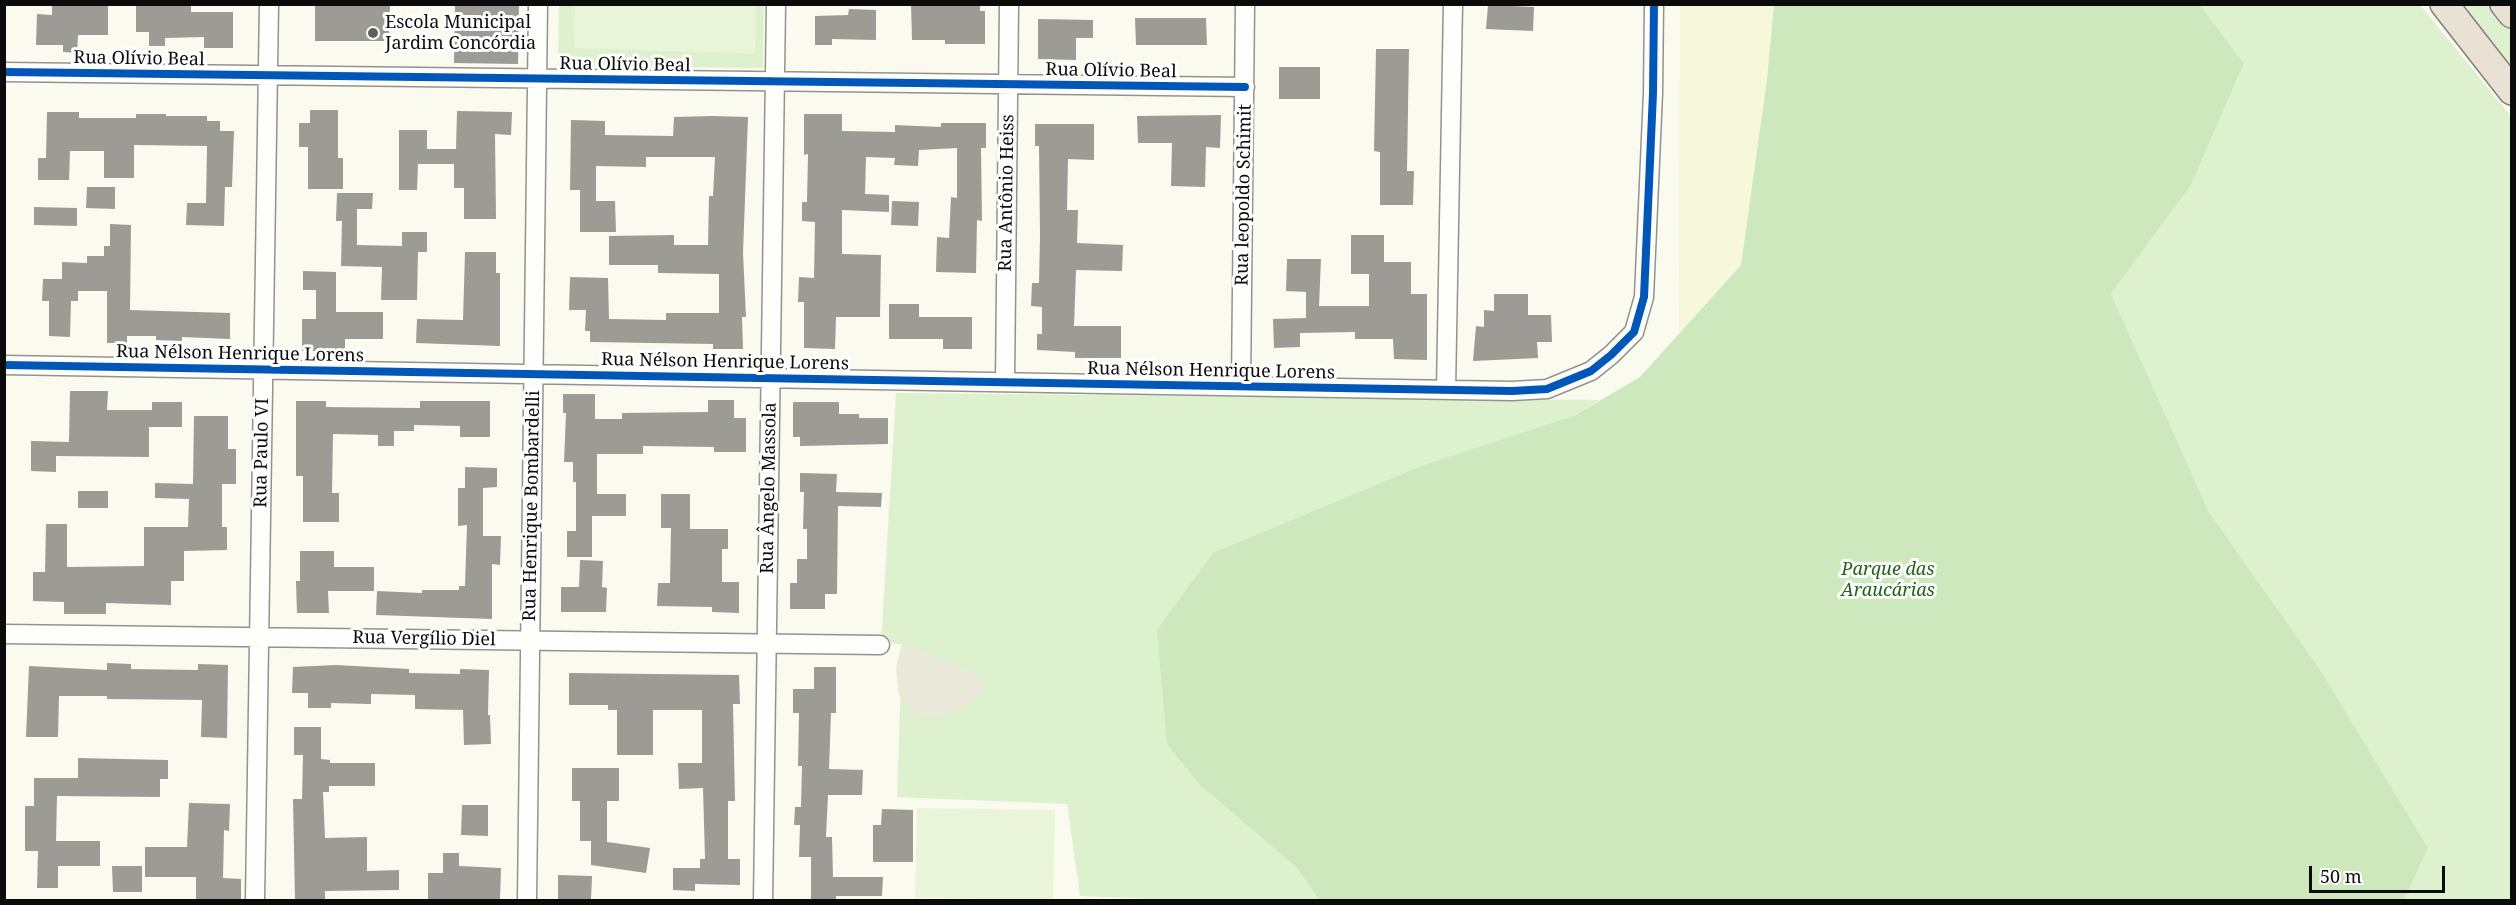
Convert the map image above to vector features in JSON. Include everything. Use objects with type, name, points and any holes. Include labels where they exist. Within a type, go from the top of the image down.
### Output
[{"type":"highway","points":[[2444,4],[2511,91]]},
{"type":"street","name":"Rua Paulo VI","points":[[255,900],[269,4]]},
{"type":"street","name":"Rua Henrique Bombardelli","points":[[527,900],[538,4]]},
{"type":"street","name":"Rua Ângelo Massola","points":[[763,900],[776,4]]},
{"type":"street","name":"Rua Antônio Heiss","points":[[1005,382],[1009,4]]},
{"type":"street","name":"Rua leopoldo Schimit","points":[[1241,386],[1245,4]]},
{"type":"street","points":[[1446,390],[1453,4]]},
{"type":"street","name":"Rua Nélson Henrique Lorens","points":[[4,365],[1446,390],[1547,389],[1568,382],[1598,366],[1634,332],[1644,297],[1654,4]]},
{"type":"street","name":"Rua Olívio Beal","points":[[4,72],[1245,87]]},
{"type":"street","name":"Rua Vergílio Diel","points":[[4,634],[880,645]]},
{"type":"green space","points":[[559,5],[764,5],[763,68],[558,66]]},
{"type":"green space","points":[[575,5],[756,5],[755,54],[574,48]]},
{"type":"green space","points":[[1680,5],[1774,5],[1767,79],[1741,264],[1679,333]]},
{"type":"green space","name":"Parque das Araucárias","points":[[1774,5],[2200,5],[2244,64],[2191,185],[2111,294],[2209,512],[2321,671],[2428,848],[2404,900],[1319,900],[1297,868],[1201,786],[1167,744],[1157,630],[1213,553],[1424,465],[1574,416],[1640,377],[1741,265],[1767,79]]},
{"type":"green space","points":[[2200,5],[2420,5],[2511,116],[2511,900],[2404,900],[2428,848],[2321,671],[2209,512],[2111,294],[2191,185],[2244,65]]},
{"type":"green space","points":[[2454,5],[2491,5],[2511,30],[2511,77]]},
{"type":"green space","points":[[896,393],[1600,400],[1574,416],[1201,786],[1297,868],[1319,900],[1175,900],[1080,896],[1067,804],[897,797],[902,644],[881,643]]},
{"type":"green space","points":[[917,808],[1055,810],[1053,900],[915,898]]},
{"type":"shaded area","points":[[901,646],[915,647],[973,673],[987,683],[970,702],[951,713],[928,718],[911,711],[899,695],[896,668]]},
{"type":"building","points":[[108,4],[108,35],[78,35],[77,53],[63,52],[63,45],[36,45],[37,14],[52,15],[52,5]]},
{"type":"building","points":[[136,4],[191,4],[191,12],[233,12],[233,48],[204,48],[204,37],[165,38],[165,46],[149,46],[149,32],[136,32]]},
{"type":"building","points":[[315,4],[390,4],[389,41],[315,41]]},
{"type":"building","points":[[455,4],[519,4],[518,64],[454,63]]},
{"type":"building","points":[[911,4],[980,4],[980,11],[985,11],[985,44],[945,44],[945,40],[912,40]]},
{"type":"building","points":[[1488,5],[1534,7],[1533,31],[1486,29]]},
{"type":"building","points":[[849,9],[876,10],[876,40],[832,39],[832,45],[815,45],[815,16],[848,15]]},
{"type":"building","points":[[1135,18],[1206,18],[1207,45],[1136,45]]},
{"type":"building","points":[[1038,19],[1093,20],[1093,38],[1076,38],[1076,60],[1038,59]]},
{"type":"building","points":[[1376,49],[1409,49],[1407,171],[1414,171],[1413,205],[1380,205],[1380,152],[1374,151]]},
{"type":"building","points":[[1279,67],[1320,67],[1320,99],[1279,99]]},
{"type":"building","points":[[310,110],[338,110],[338,158],[343,158],[343,189],[308,189],[308,147],[299,147],[299,123],[310,123]]},
{"type":"building","points":[[457,111],[512,112],[511,135],[495,134],[496,219],[464,219],[464,188],[454,188],[454,164],[418,164],[417,190],[399,190],[399,130],[427,130],[427,149],[456,149]]},
{"type":"building","points":[[47,112],[79,112],[79,118],[136,118],[136,114],[166,114],[166,116],[207,116],[207,121],[220,121],[220,131],[234,131],[232,187],[225,187],[224,226],[186,225],[187,203],[206,203],[207,146],[134,145],[134,178],[104,178],[104,151],[70,151],[69,180],[38,180],[38,158],[46,158]]},
{"type":"building","points":[[804,114],[842,114],[842,131],[895,132],[895,125],[941,127],[941,123],[986,123],[986,148],[981,148],[982,221],[977,220],[976,273],[936,272],[937,237],[949,238],[951,197],[957,198],[957,148],[919,150],[918,166],[894,165],[895,158],[866,157],[865,194],[889,195],[889,212],[842,210],[842,254],[881,255],[880,317],[836,317],[835,349],[804,348],[804,302],[798,302],[799,277],[814,278],[815,222],[802,221],[802,202],[807,202],[808,154],[804,155]]},
{"type":"building","points":[[1221,115],[1220,148],[1206,147],[1205,187],[1171,186],[1172,143],[1138,143],[1137,116]]},
{"type":"building","points":[[674,117],[748,117],[743,253],[746,317],[742,317],[743,349],[713,349],[713,344],[590,342],[590,331],[585,331],[586,310],[569,310],[570,277],[608,278],[609,319],[666,320],[666,313],[719,313],[719,274],[658,273],[658,265],[609,265],[609,236],[674,235],[674,245],[708,245],[709,196],[713,196],[715,157],[646,157],[646,167],[596,166],[596,201],[615,201],[616,232],[580,232],[580,190],[570,190],[571,120],[605,121],[605,135],[673,136]]},
{"type":"building","points":[[1035,124],[1094,124],[1094,160],[1068,159],[1067,210],[1078,210],[1077,243],[1123,245],[1122,271],[1076,270],[1074,326],[1121,326],[1121,358],[1075,358],[1075,352],[1037,350],[1037,334],[1042,334],[1042,307],[1031,306],[1032,283],[1039,283],[1039,146],[1035,146]]},
{"type":"building","points":[[87,187],[115,187],[115,209],[86,208]]},
{"type":"building","points":[[337,193],[373,193],[372,209],[357,209],[357,245],[402,246],[402,232],[427,232],[427,252],[418,252],[417,300],[381,300],[382,267],[341,266],[342,221],[336,221]]},
{"type":"building","points":[[892,201],[919,202],[918,226],[891,225]]},
{"type":"building","points":[[34,207],[77,208],[77,226],[34,225]]},
{"type":"building","points":[[110,224],[131,225],[130,310],[230,313],[230,339],[182,337],[182,341],[156,340],[156,336],[127,336],[127,343],[107,343],[107,291],[78,291],[78,301],[71,301],[70,337],[49,336],[49,301],[42,301],[43,279],[62,279],[62,262],[87,263],[87,256],[104,256],[104,246],[110,246]]},
{"type":"building","points":[[1351,235],[1384,235],[1384,262],[1411,262],[1411,294],[1427,294],[1427,360],[1394,359],[1393,339],[1355,339],[1355,332],[1300,333],[1300,347],[1274,348],[1273,319],[1306,318],[1306,292],[1286,291],[1287,259],[1321,259],[1319,306],[1369,306],[1369,274],[1351,274]]},
{"type":"building","points":[[465,252],[496,252],[496,273],[500,273],[500,346],[416,343],[417,319],[463,320]]},
{"type":"building","points":[[303,271],[336,272],[336,312],[383,312],[383,339],[345,339],[345,351],[302,351],[302,319],[316,319],[316,290],[303,290]]},
{"type":"building","points":[[1494,294],[1528,294],[1528,315],[1551,315],[1552,342],[1537,342],[1538,358],[1473,361],[1476,326],[1484,327],[1484,310],[1494,311]]},
{"type":"building","points":[[889,304],[919,304],[919,317],[972,317],[972,349],[943,349],[943,339],[889,339]]},
{"type":"building","points":[[70,391],[108,391],[107,410],[152,410],[152,402],[182,402],[182,427],[149,427],[149,457],[56,456],[56,472],[31,471],[31,441],[69,442]]},
{"type":"building","points":[[563,394],[595,394],[595,419],[622,419],[622,413],[708,412],[708,400],[734,400],[734,418],[746,418],[746,452],[714,452],[714,447],[643,446],[643,454],[597,454],[597,494],[626,494],[626,516],[592,516],[592,557],[567,557],[567,531],[576,531],[576,482],[573,482],[573,462],[564,462],[566,413],[563,413]]},
{"type":"building","points":[[296,401],[326,401],[326,407],[420,408],[420,401],[490,401],[490,437],[460,437],[460,426],[414,425],[414,431],[394,431],[394,446],[378,446],[378,435],[333,434],[332,493],[339,493],[339,522],[303,522],[303,476],[296,476]]},
{"type":"building","points":[[793,402],[839,402],[839,414],[859,414],[859,418],[888,418],[888,444],[800,446],[800,437],[793,437]]},
{"type":"building","points":[[194,416],[228,416],[228,449],[236,449],[236,484],[222,484],[222,527],[227,527],[227,550],[184,551],[184,581],[171,581],[171,605],[106,603],[106,614],[64,614],[64,602],[33,601],[33,572],[45,572],[46,524],[67,524],[67,567],[144,566],[144,527],[188,527],[189,499],[155,498],[155,483],[193,484]]},
{"type":"building","points":[[465,467],[497,468],[497,487],[483,488],[483,536],[501,536],[500,565],[492,564],[492,619],[376,615],[377,591],[422,593],[422,590],[459,590],[459,586],[465,586],[467,525],[458,526],[458,488],[465,488]]},
{"type":"building","points":[[800,473],[837,474],[836,492],[882,493],[881,507],[838,506],[837,594],[825,594],[825,609],[790,609],[790,583],[797,583],[797,559],[807,559],[807,529],[803,529],[804,492],[800,492]]},
{"type":"building","points":[[78,491],[108,491],[108,508],[78,508]]},
{"type":"building","points":[[661,494],[690,494],[690,529],[728,529],[728,549],[722,549],[722,582],[739,582],[739,613],[712,612],[712,607],[657,606],[658,583],[670,583],[671,528],[661,528]]},
{"type":"building","points":[[300,551],[334,551],[334,567],[374,567],[374,591],[328,591],[329,613],[297,613],[296,581],[300,581]]},
{"type":"building","points":[[580,560],[603,561],[602,587],[607,588],[606,612],[561,612],[561,587],[579,587]]},
{"type":"building","points":[[107,663],[131,664],[131,669],[198,670],[198,664],[228,665],[227,738],[201,737],[202,700],[107,699],[107,696],[59,696],[58,737],[26,737],[29,666],[107,670]]},
{"type":"building","points":[[336,665],[409,669],[409,673],[460,674],[460,669],[489,670],[488,715],[490,715],[491,744],[464,745],[463,710],[415,709],[415,695],[371,694],[371,704],[331,703],[331,708],[308,708],[308,693],[292,693],[293,667]]},
{"type":"building","points":[[814,667],[836,667],[836,713],[831,713],[829,769],[863,770],[862,795],[828,795],[826,837],[832,837],[833,877],[883,877],[882,896],[836,896],[836,900],[811,900],[811,857],[799,857],[800,825],[794,825],[795,807],[801,807],[802,766],[798,766],[799,713],[793,713],[793,689],[814,689]]},
{"type":"building","points":[[569,673],[739,675],[740,704],[733,704],[735,801],[728,801],[728,859],[740,859],[740,885],[695,884],[695,891],[673,890],[673,868],[700,868],[700,859],[705,859],[703,788],[679,789],[678,763],[702,763],[702,710],[653,710],[653,755],[617,755],[617,710],[608,710],[608,705],[569,705]]},
{"type":"building","points":[[294,727],[321,727],[321,759],[330,760],[330,763],[375,763],[375,786],[329,786],[329,792],[323,792],[325,838],[367,837],[367,871],[399,870],[399,890],[325,891],[325,900],[295,900],[293,799],[302,799],[303,755],[294,755]]},
{"type":"building","points":[[78,758],[168,760],[168,779],[160,779],[160,797],[57,796],[56,841],[100,841],[100,866],[58,866],[58,888],[37,888],[38,851],[25,851],[25,806],[34,806],[34,778],[78,778]]},
{"type":"building","points":[[572,768],[619,768],[619,801],[607,801],[607,842],[650,848],[646,873],[591,865],[591,841],[580,841],[580,801],[572,801]]},
{"type":"building","points":[[189,803],[230,804],[229,831],[224,830],[223,878],[241,879],[241,900],[196,900],[196,877],[145,877],[145,847],[187,847]]},
{"type":"building","points":[[462,805],[488,805],[488,836],[461,835]]},
{"type":"building","points":[[882,809],[913,810],[913,862],[873,862],[873,825],[881,825]]},
{"type":"building","points":[[443,853],[459,853],[459,866],[501,868],[500,900],[428,900],[428,873],[443,873]]},
{"type":"building","points":[[112,866],[142,866],[142,892],[113,892]]},
{"type":"building","points":[[558,875],[592,876],[591,899],[558,899]]},
{"type":"cycle path","points":[[4,365],[1512,391],[1547,389],[1591,371],[1611,355],[1634,332],[1644,297],[1653,93],[1654,4]]},
{"type":"cycle path","points":[[4,72],[1245,87]]},
{"type":"place","name":"Escola Municipal Jardim Concórdia","points":[[373,33]]}]
